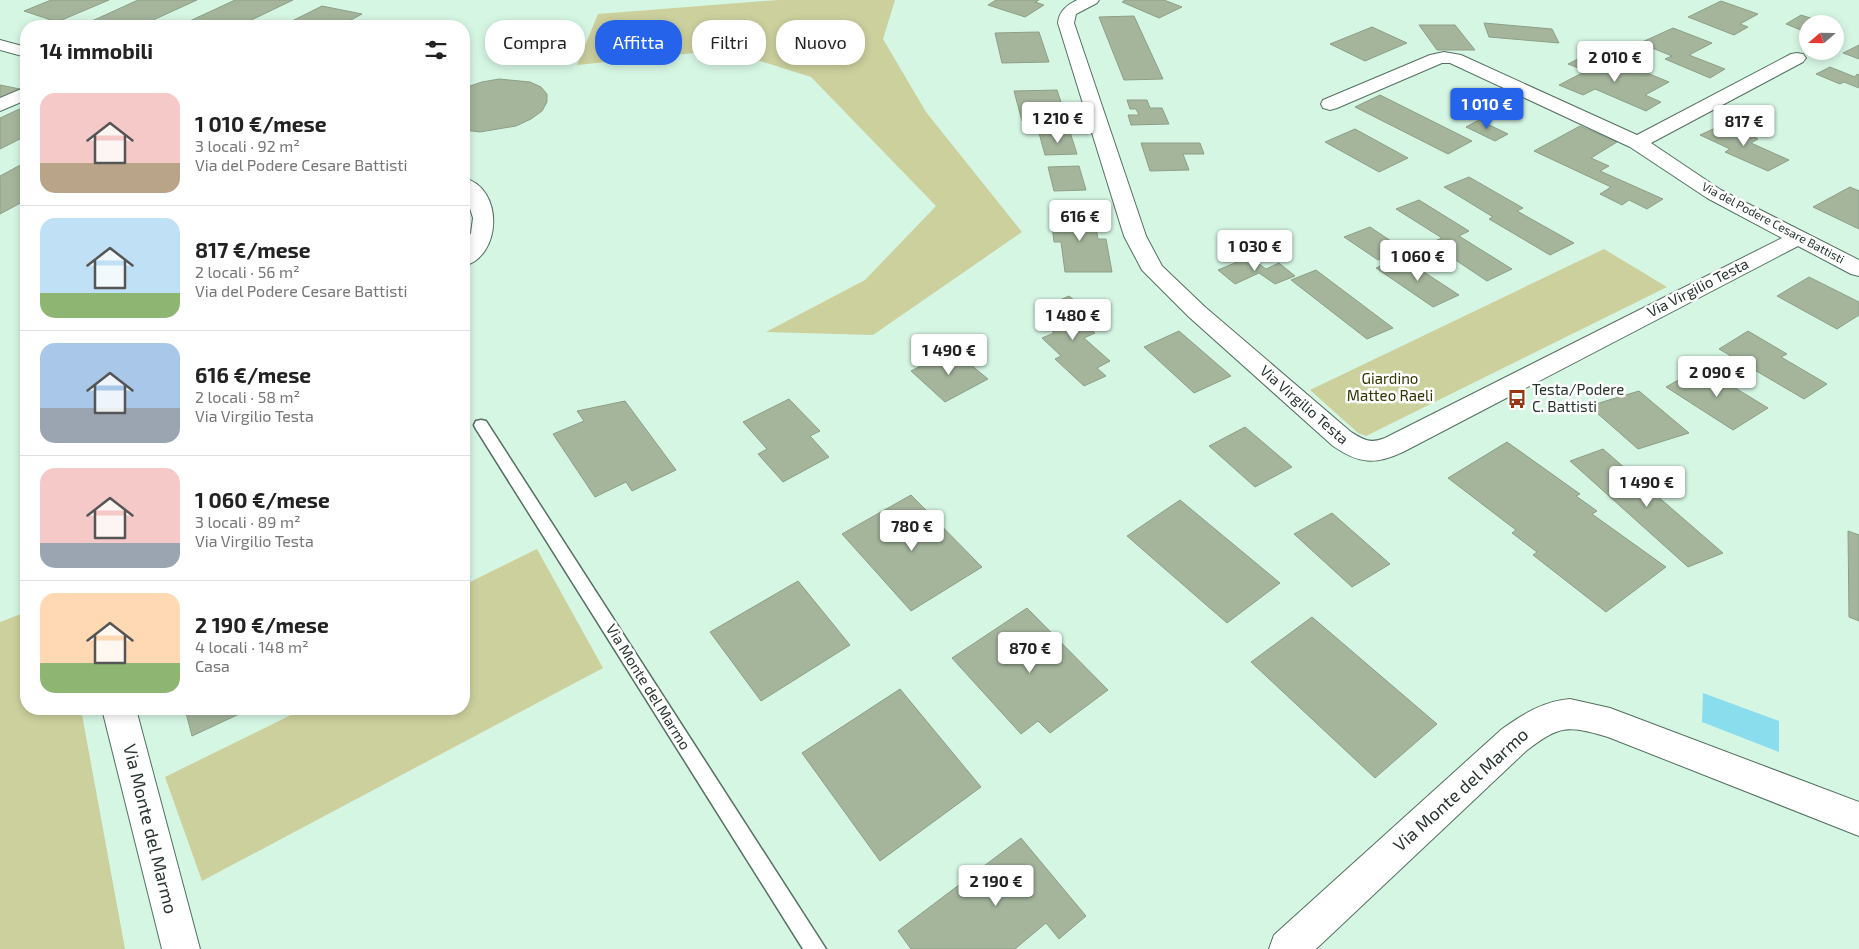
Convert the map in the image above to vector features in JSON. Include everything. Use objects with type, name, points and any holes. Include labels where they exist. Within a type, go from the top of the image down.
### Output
[{"type":"street","name":"Via Virgilio Testa","points":[[1091,0],[1070,10],[1066,21],[1135,236],[1153,270],[1197,312],[1342,439],[1352,446],[1369,453],[1394,445],[1798,238]]},
{"type":"street","points":[[0,45],[20,50]]},
{"type":"street","name":"Via del Podere Cesare Battisti","points":[[1330,104],[1436,59],[1450,58],[1637,143],[1714,194],[1859,269]]},
{"type":"street","points":[[1637,143],[1797,58]]},
{"type":"street","points":[[0,106],[20,96]]},
{"type":"street","points":[[470,188],[482,208],[484,223],[476,245],[470,252]]},
{"type":"street","name":"Via Monte del Marmo","points":[[1288,949],[1514,740],[1535,724],[1556,714],[1569,713],[1610,723],[1859,819]]},
{"type":"street","name":"Via Monte del Marmo","points":[[121,715],[181,949]]},
{"type":"lane","name":"Via Monte del Marmo","points":[[481,425],[815,949]]},
{"type":"green space","points":[[778,0],[895,0],[883,39],[926,112],[1022,232],[873,335],[766,332],[865,280],[936,206],[811,77],[766,63],[766,20],[692,20],[692,53],[682,54],[682,20],[596,20],[598,14]]},
{"type":"green space","points":[[595,21],[595,63],[585,64],[585,46]]},
{"type":"green space","name":"Giardino Matteo Raeli","points":[[1604,249],[1667,287],[1366,436],[1358,433],[1310,390]]},
{"type":"green space","points":[[537,549],[603,668],[202,881],[165,777],[291,715],[470,715],[470,582]]},
{"type":"green space","points":[[20,614],[20,715],[82,715],[125,949],[0,949],[0,622]]},
{"type":"water","points":[[1703,693],[1779,721],[1779,752],[1702,722]]},
{"type":"building","points":[[51,0],[109,0],[62,20],[51,20],[24,11]]},
{"type":"building","points":[[138,0],[197,0],[153,20],[94,20]]},
{"type":"building","points":[[235,0],[293,0],[251,20],[192,20]]},
{"type":"building","points":[[996,0],[1039,0],[1035,2],[1044,5],[1025,17],[988,5]]},
{"type":"building","points":[[1125,0],[1164,0],[1182,7],[1159,18],[1122,2]]},
{"type":"building","points":[[1721,1],[1758,14],[1740,24],[1748,27],[1734,35],[1688,17]]},
{"type":"building","points":[[322,6],[362,14],[351,20],[294,20]]},
{"type":"building","points":[[1134,16],[1163,79],[1124,80],[1099,17]]},
{"type":"building","points":[[1799,16],[1799,29],[1786,24]]},
{"type":"building","points":[[1484,23],[1552,29],[1559,43],[1489,37]]},
{"type":"building","points":[[1419,25],[1455,25],[1475,50],[1437,50]]},
{"type":"building","points":[[1372,27],[1407,43],[1365,61],[1330,44]]},
{"type":"building","points":[[1673,28],[1712,43],[1689,55],[1725,69],[1710,78],[1665,59],[1672,56],[1640,43]]},
{"type":"building","points":[[1039,32],[1049,62],[1002,63],[995,33]]},
{"type":"building","points":[[1859,45],[1859,59],[1844,52]]},
{"type":"building","points":[[1584,56],[1625,73],[1635,68],[1669,82],[1645,95],[1661,102],[1646,111],[1595,89],[1583,95],[1559,85],[1586,71],[1568,64]]},
{"type":"building","points":[[1830,67],[1855,77],[1857,74],[1859,75],[1859,88],[1844,82],[1840,84],[1816,74]]},
{"type":"building","points":[[499,79],[530,82],[541,87],[547,94],[547,102],[542,111],[516,126],[480,132],[470,131],[470,86]]},
{"type":"building","points":[[0,85],[20,89],[0,99]]},
{"type":"building","points":[[1057,90],[1064,111],[1050,111],[1053,120],[1022,121],[1014,91]]},
{"type":"building","points":[[1474,91],[1513,109],[1491,119],[1453,101]]},
{"type":"building","points":[[1380,95],[1472,141],[1448,154],[1355,107]]},
{"type":"building","points":[[1127,100],[1147,100],[1150,108],[1162,108],[1169,124],[1131,125],[1128,115],[1139,115],[1136,109],[1130,109]]},
{"type":"building","points":[[20,109],[20,139],[0,149],[0,118]]},
{"type":"building","points":[[1479,120],[1508,134],[1495,141],[1466,127]]},
{"type":"building","points":[[1724,124],[1758,139],[1751,143],[1789,160],[1768,171],[1725,152],[1730,149],[1700,135]]},
{"type":"building","points":[[1580,126],[1617,142],[1591,158],[1609,166],[1600,171],[1663,199],[1647,209],[1629,200],[1622,205],[1600,194],[1611,187],[1534,151]]},
{"type":"building","points":[[1355,129],[1408,158],[1379,172],[1325,142]]},
{"type":"building","points":[[1070,132],[1077,154],[1045,155],[1039,133]]},
{"type":"building","points":[[1141,143],[1200,143],[1204,154],[1183,154],[1189,170],[1150,171]]},
{"type":"building","points":[[20,165],[20,203],[0,214],[0,176]]},
{"type":"building","points":[[1079,166],[1086,190],[1054,191],[1048,167]]},
{"type":"building","points":[[1469,177],[1523,208],[1517,211],[1574,243],[1550,255],[1489,219],[1493,217],[1444,187]]},
{"type":"building","points":[[1850,187],[1859,191],[1859,229],[1813,207]]},
{"type":"building","points":[[1419,200],[1469,231],[1459,236],[1512,269],[1487,281],[1430,243],[1442,238],[1396,209]]},
{"type":"building","points":[[1050,210],[1093,210],[1098,239],[1106,239],[1112,272],[1065,272],[1061,242],[1054,242]]},
{"type":"building","points":[[1370,227],[1403,249],[1378,260],[1344,237]]},
{"type":"building","points":[[1249,257],[1266,269],[1279,263],[1295,276],[1275,284],[1259,273],[1235,284],[1218,270]]},
{"type":"building","points":[[1401,257],[1459,295],[1433,307],[1376,268]]},
{"type":"building","points":[[1316,270],[1393,328],[1367,339],[1291,280]]},
{"type":"building","points":[[1809,277],[1859,302],[1859,315],[1837,329],[1777,296]]},
{"type":"building","points":[[1069,296],[1086,310],[1074,315],[1095,333],[1084,338],[1110,361],[1097,368],[1106,376],[1084,386],[1055,359],[1061,356],[1042,338],[1054,333],[1036,315],[1046,311],[1043,308]]},
{"type":"building","points":[[1179,331],[1231,376],[1194,393],[1144,347]]},
{"type":"building","points":[[1748,331],[1787,354],[1781,357],[1827,384],[1804,399],[1719,349]]},
{"type":"building","points":[[953,350],[988,379],[945,402],[911,371]]},
{"type":"building","points":[[1701,367],[1768,408],[1733,430],[1666,387]]},
{"type":"building","points":[[1639,391],[1689,433],[1638,449],[1589,406]]},
{"type":"building","points":[[789,399],[820,431],[810,436],[829,457],[783,482],[758,454],[767,449],[743,422]]},
{"type":"building","points":[[625,401],[676,470],[632,491],[626,482],[595,497],[553,434],[584,421],[577,411]]},
{"type":"building","points":[[1245,427],[1292,467],[1255,487],[1209,446]]},
{"type":"building","points":[[1507,442],[1580,494],[1576,496],[1597,511],[1592,514],[1666,567],[1606,612],[1533,555],[1537,552],[1512,533],[1516,530],[1448,478]]},
{"type":"building","points":[[1603,449],[1723,553],[1688,567],[1570,461]]},
{"type":"building","points":[[911,495],[982,567],[911,611],[842,534]]},
{"type":"building","points":[[1180,500],[1280,583],[1227,623],[1127,536]]},
{"type":"building","points":[[1332,513],[1390,564],[1352,587],[1294,534]]},
{"type":"building","points":[[1848,531],[1859,535],[1859,621],[1849,617]]},
{"type":"building","points":[[798,581],[850,645],[761,701],[710,632]]},
{"type":"building","points":[[1027,608],[1108,690],[1050,733],[1038,721],[1021,734],[952,658]]},
{"type":"building","points":[[1312,617],[1437,724],[1375,778],[1251,662]]},
{"type":"building","points":[[900,689],[981,787],[880,861],[802,753]]},
{"type":"building","points":[[187,715],[237,715],[192,736]]},
{"type":"building","points":[[1021,838],[1086,916],[1059,939],[1046,923],[1015,949],[911,949],[898,931]]},
{"type":"place","name":"Testa/Podere C. Battisti","points":[[1517,399]]}]
